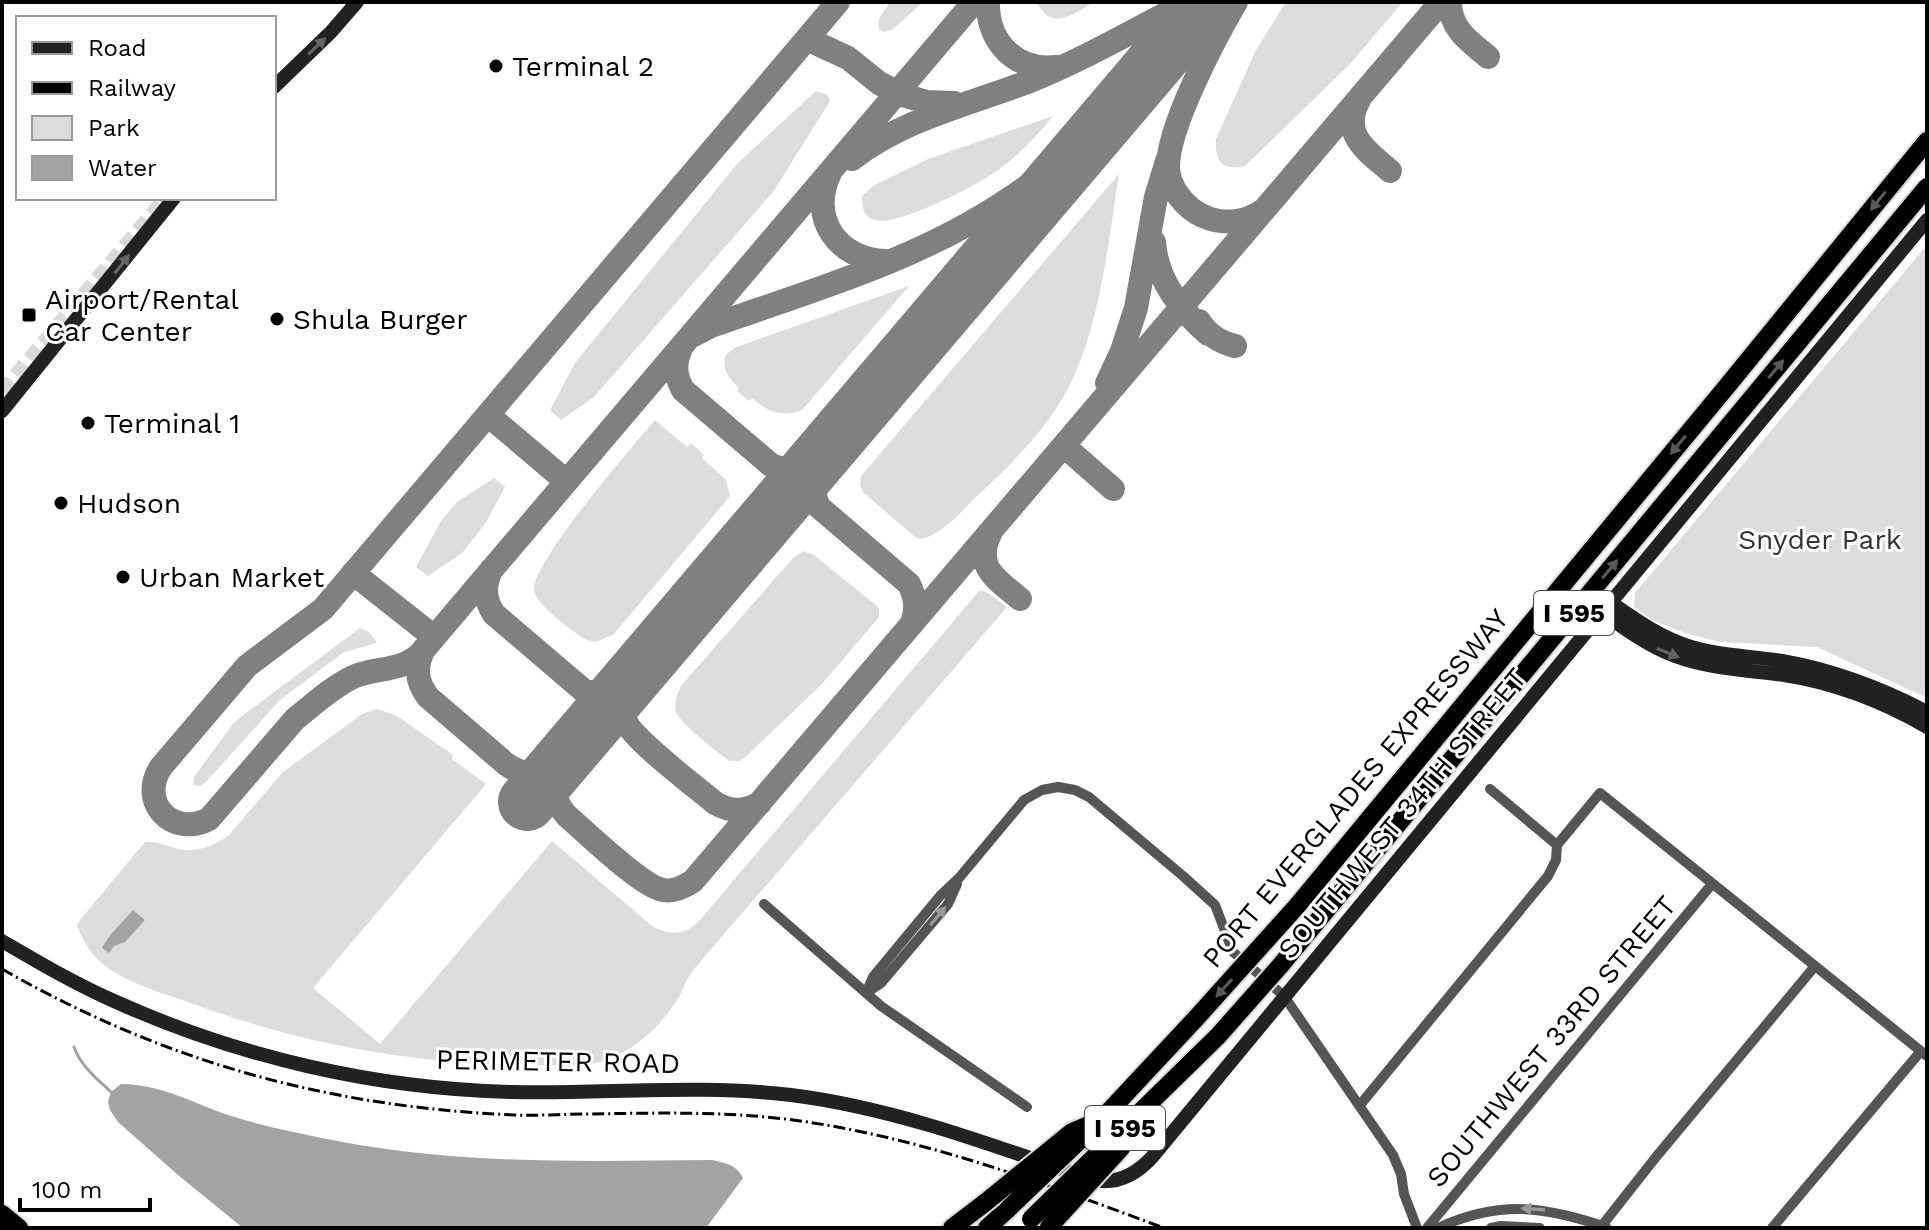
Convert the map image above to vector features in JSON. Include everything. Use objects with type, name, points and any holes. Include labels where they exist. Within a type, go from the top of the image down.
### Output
[{"type":"highway","name":"PORT EVERGLADES EXPRESSWAY","points":[[987,1228],[1101,1120],[1297,906],[1927,141]]},
{"type":"highway","name":"PORT EVERGLADES EXPRESSWAY","points":[[1037,1225],[1218,1036],[1348,886],[1927,187]]},
{"type":"highway","points":[[952,1228],[1072,1132],[1101,1120]]},
{"type":"highway","points":[[2,1214],[19,1228]]},
{"type":"street","points":[[276,85],[357,2]]},
{"type":"street","points":[[2,411],[172,200]]},
{"type":"street","name":"SOUTHWEST 34TH STREET","points":[[1127,1177],[1147,1163],[1927,220]]},
{"type":"street","points":[[1606,607],[1690,647],[1784,662],[1848,677],[1927,712]]},
{"type":"street","points":[[1606,607],[1649,644],[1678,657],[1708,665],[1815,681],[1878,703],[1927,727]]},
{"type":"street","points":[[866,993],[873,977],[1024,800],[1050,788],[1075,790],[1089,797],[1215,905],[1233,952],[1284,996],[1393,1155],[1417,1228]]},
{"type":"street","points":[[1490,789],[1557,845]]},
{"type":"street","points":[[1360,1105],[1548,876],[1556,860],[1557,845],[1600,793],[1924,1053],[1772,1228]]},
{"type":"street","name":"SOUTHWEST 33RD STREET","points":[[1427,1228],[1712,884]]},
{"type":"street","points":[[764,904],[866,993],[1027,1107]]},
{"type":"street","name":"PERIMETER ROAD","points":[[2,941],[85,988],[139,1012],[222,1043],[302,1065],[403,1083],[470,1089],[559,1092],[715,1089],[819,1099],[965,1135],[1093,1180],[1114,1181],[1127,1177]]},
{"type":"street","points":[[1438,1228],[1462,1217],[1505,1208],[1544,1210],[1603,1227],[1664,1146],[1815,966]]},
{"type":"street","points":[[1491,1228],[1540,1228]]},
{"type":"green space","points":[[890,2],[923,2],[892,30],[883,32],[879,29],[879,19]]},
{"type":"green space","points":[[1094,2],[1071,15],[1056,19],[1043,12],[1037,3]]},
{"type":"green space","points":[[1286,2],[1403,2],[1350,64],[1245,166],[1230,167],[1218,159],[1216,139],[1256,50]]},
{"type":"green space","points":[[816,91],[827,95],[830,101],[773,192],[594,397],[561,420],[550,410],[575,363],[738,163]]},
{"type":"green space","points":[[1053,116],[1011,160],[954,195],[917,212],[885,221],[871,219],[864,211],[862,196],[873,186],[928,159]]},
{"type":"green space","points":[[1119,174],[1098,302],[1084,352],[1065,393],[1032,440],[1006,469],[945,527],[921,539],[915,537],[863,492],[861,476]]},
{"type":"green space","name":"Snyder Park","points":[[1927,245],[1927,698],[1817,647],[1720,642],[1656,622],[1634,607],[1635,593]]},
{"type":"green space","points":[[909,286],[802,410],[781,413],[769,410],[752,398],[749,401],[737,391],[739,388],[727,374],[725,356],[734,348]]},
{"type":"green space","points":[[655,420],[687,447],[691,443],[704,455],[702,458],[726,480],[730,496],[614,634],[596,642],[587,640],[541,603],[534,590],[538,576],[549,555],[586,504]]},
{"type":"green space","points":[[494,478],[505,487],[485,524],[462,553],[428,576],[416,567],[441,521],[457,502]]},
{"type":"green space","points":[[803,551],[814,555],[877,606],[879,617],[821,685],[744,758],[730,761],[679,717],[675,708],[677,695],[681,686],[793,558]]},
{"type":"green space","points":[[980,590],[1007,607],[697,965],[664,1018],[646,1037],[612,1058],[578,1065],[494,1064],[403,1056],[313,1040],[225,1015],[131,981],[95,957],[77,925],[145,842],[191,850],[217,842],[229,835],[283,772],[362,714],[377,709],[397,716],[453,755],[452,759],[486,784],[313,988],[380,1044],[552,841],[651,925],[677,933],[695,925]]},
{"type":"green space","points":[[360,628],[369,632],[377,643],[344,652],[280,700],[205,783],[193,785],[194,777],[232,725]]},
{"type":"water","points":[[133,910],[145,920],[125,942],[114,946],[109,953],[102,948]]},
{"type":"water","points":[[121,1084],[163,1091],[225,1114],[269,1126],[389,1149],[527,1160],[712,1160],[734,1167],[743,1178],[706,1228],[243,1228],[118,1122],[108,1102],[111,1092]]},
{"type":"waterway","points":[[74,1047],[85,1066],[111,1092]]},
{"type":"taxiway","points":[[838,2],[323,609],[247,666],[161,767],[155,780],[154,793],[162,813],[183,824],[209,819],[295,719],[323,696],[353,677],[405,664],[420,654],[974,2]]},
{"type":"taxiway","points":[[988,2],[993,30],[1007,51],[1029,65],[1057,67]]},
{"type":"taxiway","points":[[852,159],[893,133],[1030,81],[1189,2]]},
{"type":"taxiway","points":[[1236,2],[1184,107],[1175,130],[1168,168],[1171,183],[1179,196],[1203,216],[1218,221],[1233,221],[1262,211]]},
{"type":"taxiway","points":[[561,762],[555,790],[558,803],[567,816],[628,869],[654,887],[671,890],[693,881],[1441,2]]},
{"type":"taxiway","points":[[1450,2],[1457,27],[1488,57]]},
{"type":"taxiway","points":[[807,39],[848,58],[879,83],[902,95],[927,102],[954,103]]},
{"type":"taxiway","points":[[694,335],[711,326],[864,272],[939,240],[1040,177],[1125,99]]},
{"type":"taxiway","points":[[1359,100],[1354,112],[1354,132],[1365,149],[1390,171]]},
{"type":"taxiway","points":[[1107,383],[1122,351],[1136,308],[1156,197],[1167,161]]},
{"type":"taxiway","points":[[830,173],[823,206],[832,234],[841,245],[854,253],[886,261]]},
{"type":"taxiway","points":[[1154,242],[1165,282],[1188,315],[1208,334]]},
{"type":"taxiway","points":[[1199,321],[1214,337],[1235,346]]},
{"type":"taxiway","points":[[681,348],[676,370],[683,390],[771,465],[795,470],[814,461],[827,450]]},
{"type":"taxiway","points":[[488,415],[566,481]]},
{"type":"taxiway","points":[[1064,446],[1113,489]]},
{"type":"taxiway","points":[[825,452],[814,479],[819,507],[909,584],[915,604],[912,624]]},
{"type":"taxiway","points":[[990,534],[986,564],[996,579],[1020,599]]},
{"type":"taxiway","points":[[491,570],[486,592],[494,614],[583,690],[609,693],[629,682]]},
{"type":"taxiway","points":[[353,573],[434,637]]},
{"type":"taxiway","points":[[424,649],[418,674],[428,697],[506,764],[534,773],[561,762]]},
{"type":"taxiway","points":[[629,682],[623,710],[625,720],[639,739],[715,803],[738,810],[760,803]]},
{"type":"runway","points":[[527,802],[1207,2]]},
{"type":"tunnel","points":[[2,391],[163,200]]},
{"type":"railway","points":[[2,969],[124,1030],[186,1054],[313,1090],[378,1102],[524,1115],[716,1114],[793,1120],[935,1150],[1164,1228]]},
{"type":"place","name":"Terminal 2","points":[[496,66]]},
{"type":"place","name":"Airport/Rental Car Center","points":[[29,315]]},
{"type":"place","name":"Shula Burger","points":[[277,319]]},
{"type":"place","name":"Terminal 1","points":[[88,423]]},
{"type":"place","name":"Hudson","points":[[61,503]]},
{"type":"place","name":"Urban Market","points":[[123,577]]}]
